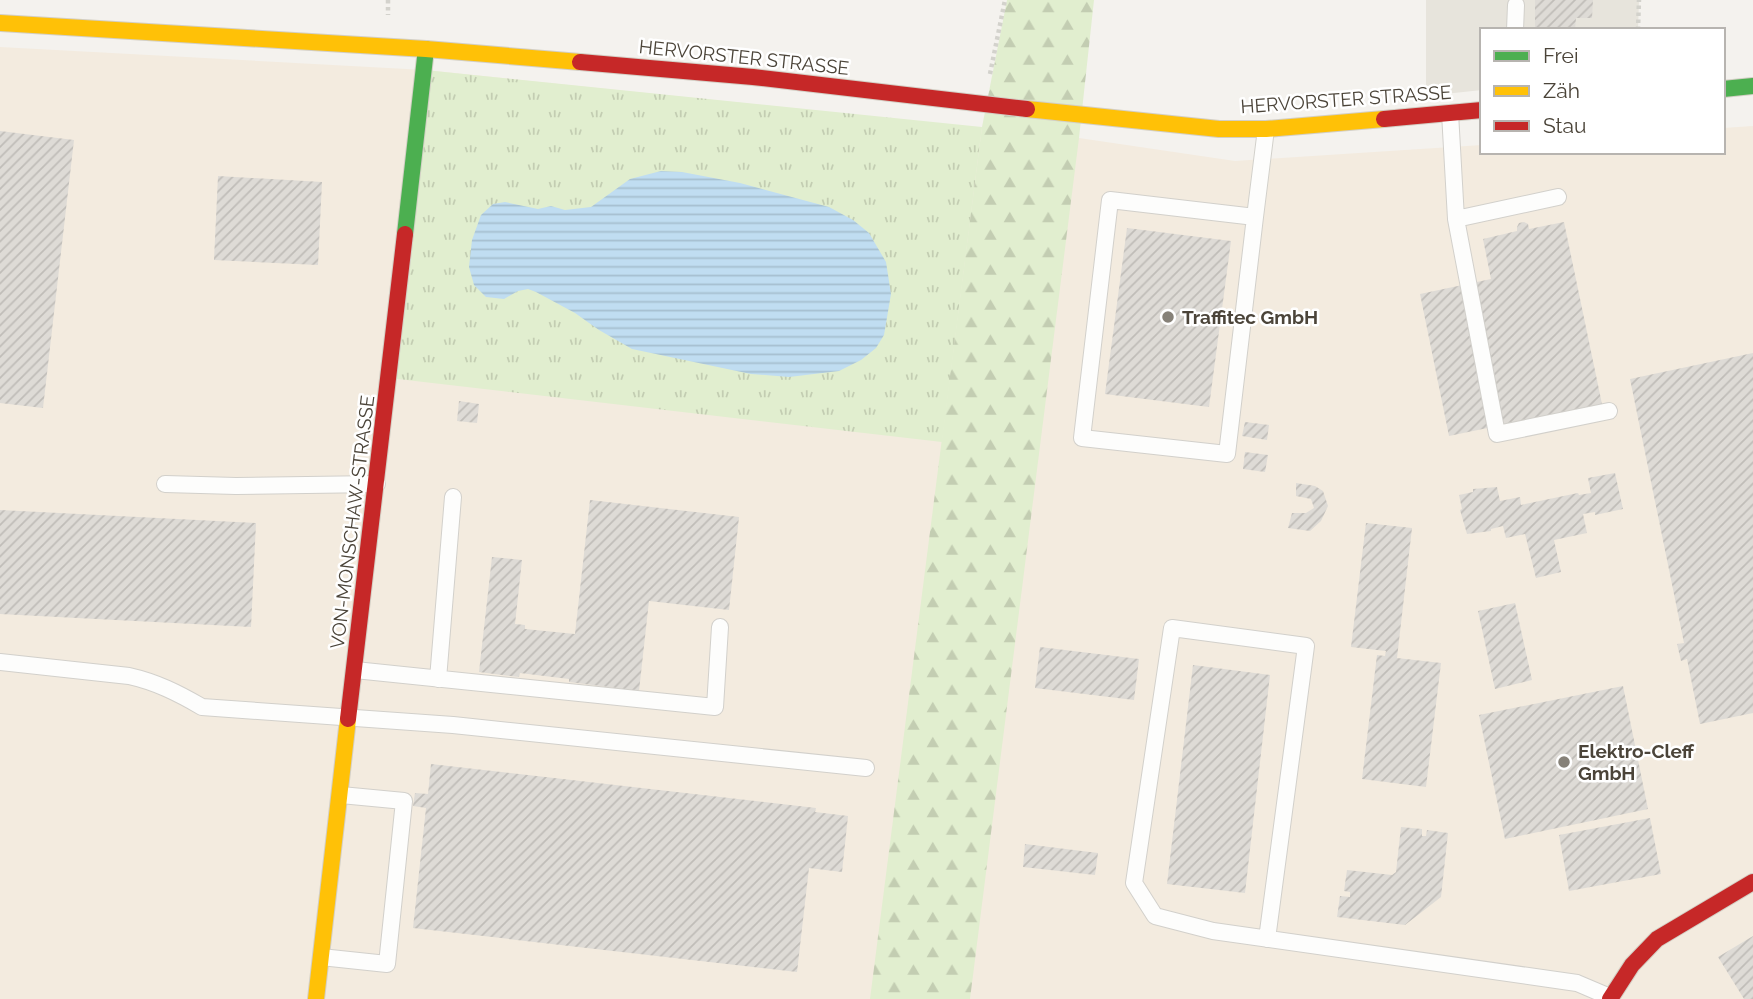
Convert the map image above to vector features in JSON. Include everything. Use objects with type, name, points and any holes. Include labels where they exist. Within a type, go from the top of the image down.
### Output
[{"type":"street","name":"HERVORSTER STRASSE","points":[[0,23],[426,50],[753,77],[1219,129],[1266,129],[1480,110]]},
{"type":"street","name":"VON-MONSCHAW-STRASSE","points":[[316,999],[426,50]]},
{"type":"street","points":[[1725,89],[1753,86]]},
{"type":"street","points":[[1610,998],[1632,965],[1657,939],[1753,882]]},
{"type":"lane","points":[[1515,28],[1516,5]]},
{"type":"lane","points":[[1450,113],[1456,219],[1497,434],[1609,411]]},
{"type":"lane","points":[[1255,217],[1110,200],[1082,438],[1227,454],[1266,129]]},
{"type":"lane","points":[[1456,219],[1558,197]]},
{"type":"lane","points":[[166,484],[377,484]]},
{"type":"lane","points":[[438,678],[453,497]]},
{"type":"lane","points":[[355,670],[715,707],[720,626]]},
{"type":"lane","points":[[1267,939],[1306,646],[1172,628],[1134,883],[1155,916],[1213,931],[1267,939],[1577,983],[1610,998]]},
{"type":"lane","points":[[0,662],[150,681],[202,707],[453,725],[866,768]]},
{"type":"lane","points":[[321,957],[387,964],[404,802],[341,795]]},
{"type":"path","points":[[985,104],[1005,0]]},
{"type":"path","points":[[1638,28],[1639,0]]},
{"type":"shaded area","points":[[1426,0],[1639,0],[1638,28],[1480,28],[1480,90],[1426,96]]},
{"type":"shaded area","points":[[0,47],[425,70],[1079,138],[1235,161],[1480,145],[1480,154],[1725,154],[1725,128],[1753,126],[1753,999],[0,999]]},
{"type":"green space","points":[[1007,0],[1094,0],[1079,138],[970,999],[870,999],[982,127]]},
{"type":"green space","points":[[425,70],[982,127],[942,442],[389,378]]},
{"type":"water","points":[[661,171],[682,172],[740,183],[829,207],[853,220],[869,233],[886,262],[891,294],[884,335],[876,348],[861,360],[839,371],[789,377],[751,374],[632,349],[575,313],[528,289],[504,299],[486,297],[474,285],[469,267],[472,240],[481,215],[493,204],[505,202],[538,209],[551,206],[565,210],[591,207],[630,179]]},
{"type":"building","points":[[1535,0],[1593,0],[1592,18],[1576,18],[1575,28],[1535,28]]},
{"type":"building","points":[[0,131],[74,140],[43,408],[0,403]]},
{"type":"building","points":[[218,176],[322,182],[318,265],[214,260]]},
{"type":"building","points":[[1524,222],[1529,229],[1564,222],[1602,404],[1449,436],[1420,294],[1491,279],[1483,239],[1517,231],[1519,223]]},
{"type":"building","name":"Traffitec GmbH","points":[[1127,228],[1231,241],[1209,407],[1105,394]]},
{"type":"building","points":[[1753,353],[1753,713],[1700,724],[1687,659],[1681,661],[1677,644],[1684,643],[1630,379]]},
{"type":"building","points":[[459,401],[479,404],[477,423],[457,421]]},
{"type":"building","points":[[1245,422],[1269,425],[1267,440],[1242,436]]},
{"type":"building","points":[[1245,452],[1268,455],[1265,472],[1243,469]]},
{"type":"building","points":[[1615,473],[1623,509],[1595,515],[1595,512],[1583,514],[1587,533],[1554,540],[1561,572],[1536,578],[1525,534],[1506,538],[1503,526],[1491,531],[1467,534],[1459,495],[1473,492],[1473,489],[1497,487],[1500,501],[1520,497],[1521,505],[1578,493],[1591,493],[1588,478]]},
{"type":"building","points":[[1296,483],[1315,486],[1323,491],[1328,506],[1321,521],[1310,531],[1288,528],[1292,513],[1306,513],[1314,508],[1311,499],[1296,496]]},
{"type":"building","points":[[590,500],[739,517],[729,610],[649,601],[639,691],[520,673],[519,677],[479,672],[492,557],[522,560],[515,624],[525,625],[525,629],[575,634]]},
{"type":"building","points":[[0,510],[256,523],[251,627],[0,614]]},
{"type":"building","points":[[1366,523],[1412,528],[1397,658],[1441,663],[1426,787],[1362,779],[1377,655],[1385,656],[1386,651],[1351,647]]},
{"type":"building","points":[[1515,603],[1532,680],[1495,689],[1478,611]]},
{"type":"building","points":[[1040,647],[1139,659],[1134,700],[1035,688]]},
{"type":"building","points":[[1193,665],[1270,675],[1245,893],[1167,884]]},
{"type":"building","name":"Elektro-Cleff GmbH","points":[[1623,686],[1648,809],[1505,839],[1479,715]]},
{"type":"building","points":[[431,764],[816,808],[815,812],[848,816],[842,872],[809,868],[797,972],[413,928],[426,808],[413,806],[415,793],[428,794]]},
{"type":"building","points":[[1650,818],[1661,874],[1569,891],[1559,835]]},
{"type":"building","points":[[1401,827],[1422,829],[1422,836],[1426,836],[1427,830],[1448,833],[1441,897],[1405,925],[1337,917],[1340,896],[1350,897],[1350,892],[1344,891],[1347,870],[1392,875],[1396,872]]},
{"type":"building","points":[[1025,844],[1098,853],[1095,875],[1023,867]]},
{"type":"building","points":[[1753,936],[1753,999],[1744,999],[1718,957]]},
{"type":"traffic: fast","points":[[405,234],[426,49]]},
{"type":"traffic: fast","points":[[1725,89],[1753,86]]},
{"type":"traffic: slow","points":[[0,23],[426,49],[580,62]]},
{"type":"traffic: slow","points":[[1027,109],[1219,129],[1266,129],[1384,119]]},
{"type":"traffic: slow","points":[[316,999],[348,719]]},
{"type":"traffic: jam","points":[[580,62],[753,77],[1027,109]]},
{"type":"traffic: jam","points":[[1384,119],[1480,110]]},
{"type":"traffic: jam","points":[[348,719],[405,234]]},
{"type":"traffic: jam","points":[[1610,999],[1632,965],[1657,939],[1753,882]]},
{"type":"place","name":"Traffitec GmbH","points":[[1168,317]]},
{"type":"place","name":"Elektro-Cleff GmbH","points":[[1564,762]]}]
